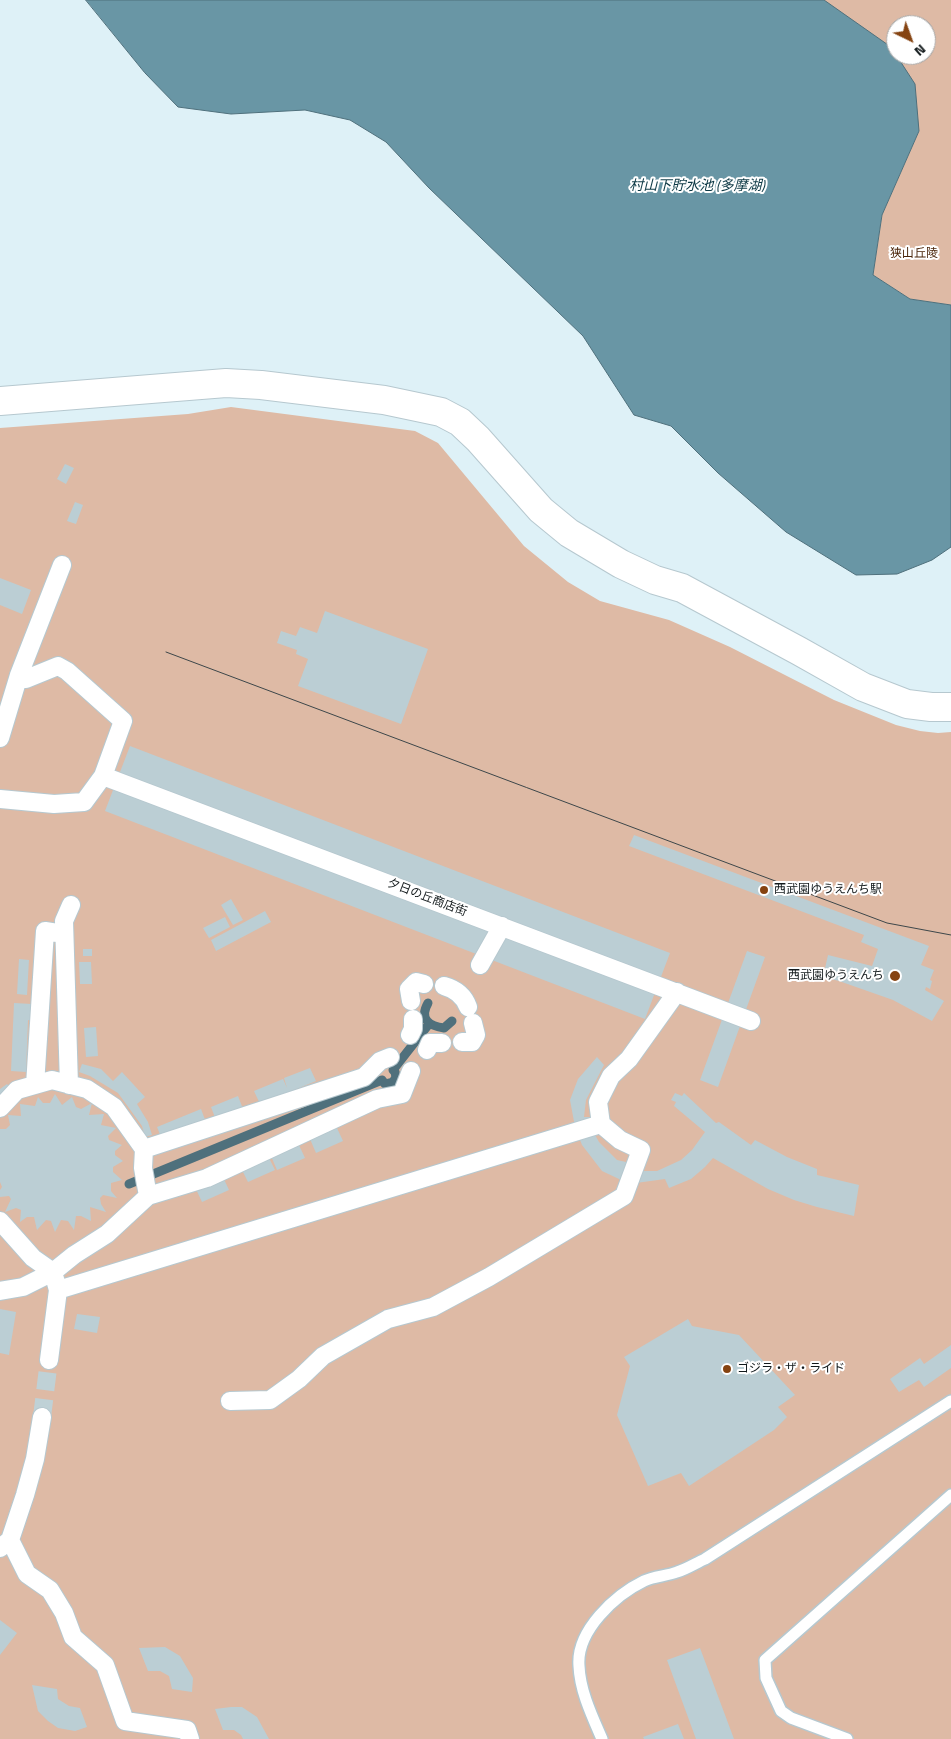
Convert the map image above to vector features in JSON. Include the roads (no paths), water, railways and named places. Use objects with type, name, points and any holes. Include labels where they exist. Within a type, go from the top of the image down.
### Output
[{"type":"street","points":[[0,401],[226,384],[261,385],[384,400],[441,412],[460,422],[478,439],[541,510],[569,533],[621,564],[655,580],[682,588],[863,687],[907,704],[931,707],[951,706]]},
{"type":"street","points":[[0,738],[19,675],[62,565]]},
{"type":"street","points":[[0,799],[54,804],[84,802],[103,776],[123,721],[67,671],[58,666],[26,679],[19,675]]},
{"type":"street","name":"夕日の丘商店街","points":[[103,776],[751,1021]]},
{"type":"street","points":[[69,1085],[64,921],[71,905]]},
{"type":"street","points":[[480,965],[502,926]]},
{"type":"street","points":[[35,1085],[45,931],[64,934]]},
{"type":"street","points":[[410,1001],[409,989],[416,982],[424,984]]},
{"type":"street","points":[[444,986],[454,989],[466,1002],[476,1035],[472,1042],[462,1042]]},
{"type":"street","points":[[230,1401],[270,1400],[299,1378],[323,1356],[388,1319],[433,1307],[489,1277],[624,1196],[642,1150],[620,1140],[601,1124],[598,1102],[611,1076],[629,1059],[677,992]]},
{"type":"street","points":[[144,1150],[364,1077],[380,1061],[390,1057]]},
{"type":"street","points":[[0,1292],[23,1287],[53,1272],[74,1254],[108,1234],[147,1192],[207,1178],[377,1099],[402,1094],[411,1071]]},
{"type":"street","points":[[0,1108],[17,1090],[52,1080],[87,1089],[114,1107],[144,1150],[143,1168],[147,1192]]},
{"type":"street","points":[[58,1290],[601,1124]]},
{"type":"street","points":[[0,1221],[33,1258],[53,1272],[58,1290],[49,1360]]},
{"type":"street","points":[[42,1417],[35,1459],[25,1496],[5,1544],[27,1574],[50,1590],[64,1613],[73,1637],[105,1665],[125,1720],[188,1730],[190,1739]]},
{"type":"lane","points":[[602,1739],[584,1696],[578,1664],[582,1644],[594,1621],[619,1597],[645,1580],[679,1572],[705,1559],[951,1401]]},
{"type":"lane","points":[[847,1739],[791,1718],[781,1711],[766,1678],[765,1660],[951,1495]]},
{"type":"water","name":"村山下貯水池 (多摩湖)","points":[[86,0],[824,0],[886,43],[886,65],[903,65],[915,84],[919,131],[882,215],[873,275],[910,299],[951,305],[951,547],[932,560],[897,574],[856,575],[786,532],[718,473],[671,426],[634,415],[583,336],[429,188],[386,142],[350,120],[305,110],[231,114],[178,107],[145,73]]},
{"type":"waterway","points":[[428,1003],[425,1009],[427,1021],[434,1026],[444,1028],[452,1021]]},
{"type":"waterway","points":[[393,1070],[429,1024]]},
{"type":"waterway","points":[[382,1080],[385,1084],[393,1082],[396,1077],[393,1070]]},
{"type":"waterway","points":[[129,1184],[382,1080]]},
{"type":"tunnel","points":[[42,1417],[49,1360]]},
{"type":"tram line","points":[[166,652],[887,923],[951,935]]},
{"type":"place","name":"西武園ゆうえんち駅","points":[[764,890]]},
{"type":"place","name":"西武園ゆうえんち","points":[[895,976]]},
{"type":"place","name":"ゴジラ・ザ・ライド","points":[[727,1369]]},
{"type":"park label","name":"狭山丘陵","points":[[914,254]]}]
